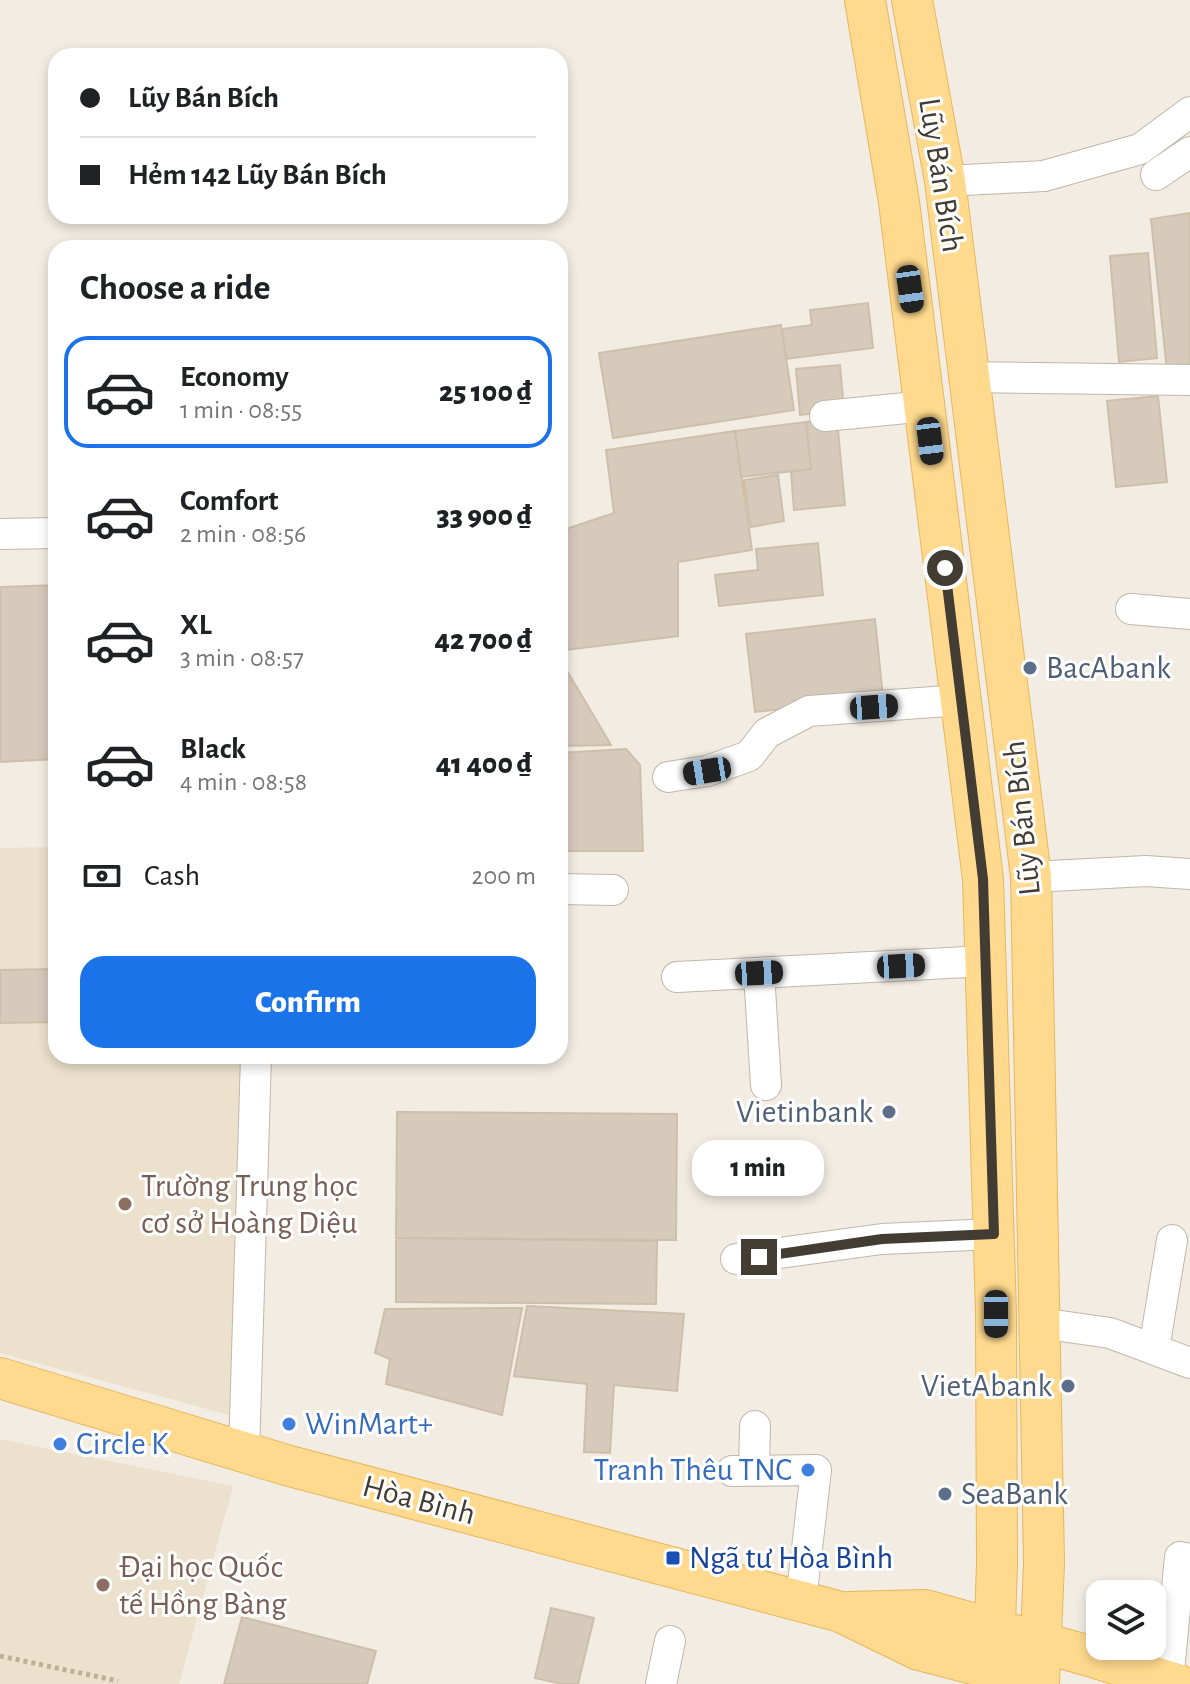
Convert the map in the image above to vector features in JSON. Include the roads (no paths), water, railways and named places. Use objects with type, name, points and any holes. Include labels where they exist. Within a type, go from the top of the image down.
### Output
[{"type":"main road","name":"Lũy Bán Bích","points":[[865,0],[899,202],[983,879],[994,1234],[997,1564],[993,1677]]},
{"type":"main road","name":"Lũy Bán Bích","points":[[919,1],[945,181],[1031,877],[1044,1563],[1043,1673]]},
{"type":"main road","name":"Hòa Bình","points":[[0,1378],[244,1453],[841,1612],[919,1650],[993,1677],[1043,1673]]},
{"type":"main road","points":[[1044,1563],[1056,1596],[1074,1632],[1086,1648]]},
{"type":"main road","points":[[925,1610],[968,1599],[997,1564]]},
{"type":"main road","name":"Hòa Bình","points":[[841,1612],[925,1610],[995,1629],[1043,1673]]},
{"type":"main road","points":[[919,1650],[952,1684]]},
{"type":"main road","points":[[1043,1673],[1086,1659]]},
{"type":"main road","points":[[1102,1660],[1172,1683]]},
{"type":"street","points":[[945,181],[1057,173],[1140,149],[1190,112]]},
{"type":"street","points":[[1156,175],[1190,152]]},
{"type":"street","points":[[970,377],[1190,380]]},
{"type":"street","points":[[825,416],[926,406]]},
{"type":"street","points":[[0,534],[48,533]]},
{"type":"street","points":[[1131,609],[1190,614]]},
{"type":"street","points":[[668,777],[707,771],[749,756],[767,733],[809,711],[961,700]]},
{"type":"street","points":[[1031,877],[1146,871],[1190,874]]},
{"type":"street","points":[[568,889],[613,890]]},
{"type":"street","points":[[677,977],[987,961]]},
{"type":"street","points":[[759,973],[766,1085]]},
{"type":"street","points":[[244,1453],[256,1064]]},
{"type":"street","points":[[736,1259],[882,1239],[994,1234]]},
{"type":"street","points":[[1154,1349],[1172,1240]]},
{"type":"street","points":[[1040,1323],[1110,1333],[1190,1363]]},
{"type":"street","points":[[755,1426],[743,1471],[816,1470],[801,1601]]},
{"type":"street","points":[[1172,1683],[1180,1557],[1190,1559]]},
{"type":"street","points":[[661,1684],[670,1641]]},
{"type":"place","name":"BacAbank","points":[[1030,668]]},
{"type":"place","name":"Vietinbank","points":[[889,1112]]},
{"type":"place","name":"Trường Trung học cơ sở Hoàng Diệu","points":[[125,1204]]},
{"type":"place","name":"VietAbank","points":[[1068,1386]]},
{"type":"place","name":"WinMart+","points":[[289,1424]]},
{"type":"place","name":"Circle K","points":[[60,1444]]},
{"type":"place","name":"Tranh Thêu TNC","points":[[808,1470]]},
{"type":"place","name":"SeaBank","points":[[945,1494]]},
{"type":"place","name":"Ngã tư Hòa Bình","points":[[673,1558]]},
{"type":"place","name":"Đại học Quốc tế Hồng Bàng","points":[[103,1585]]}]
